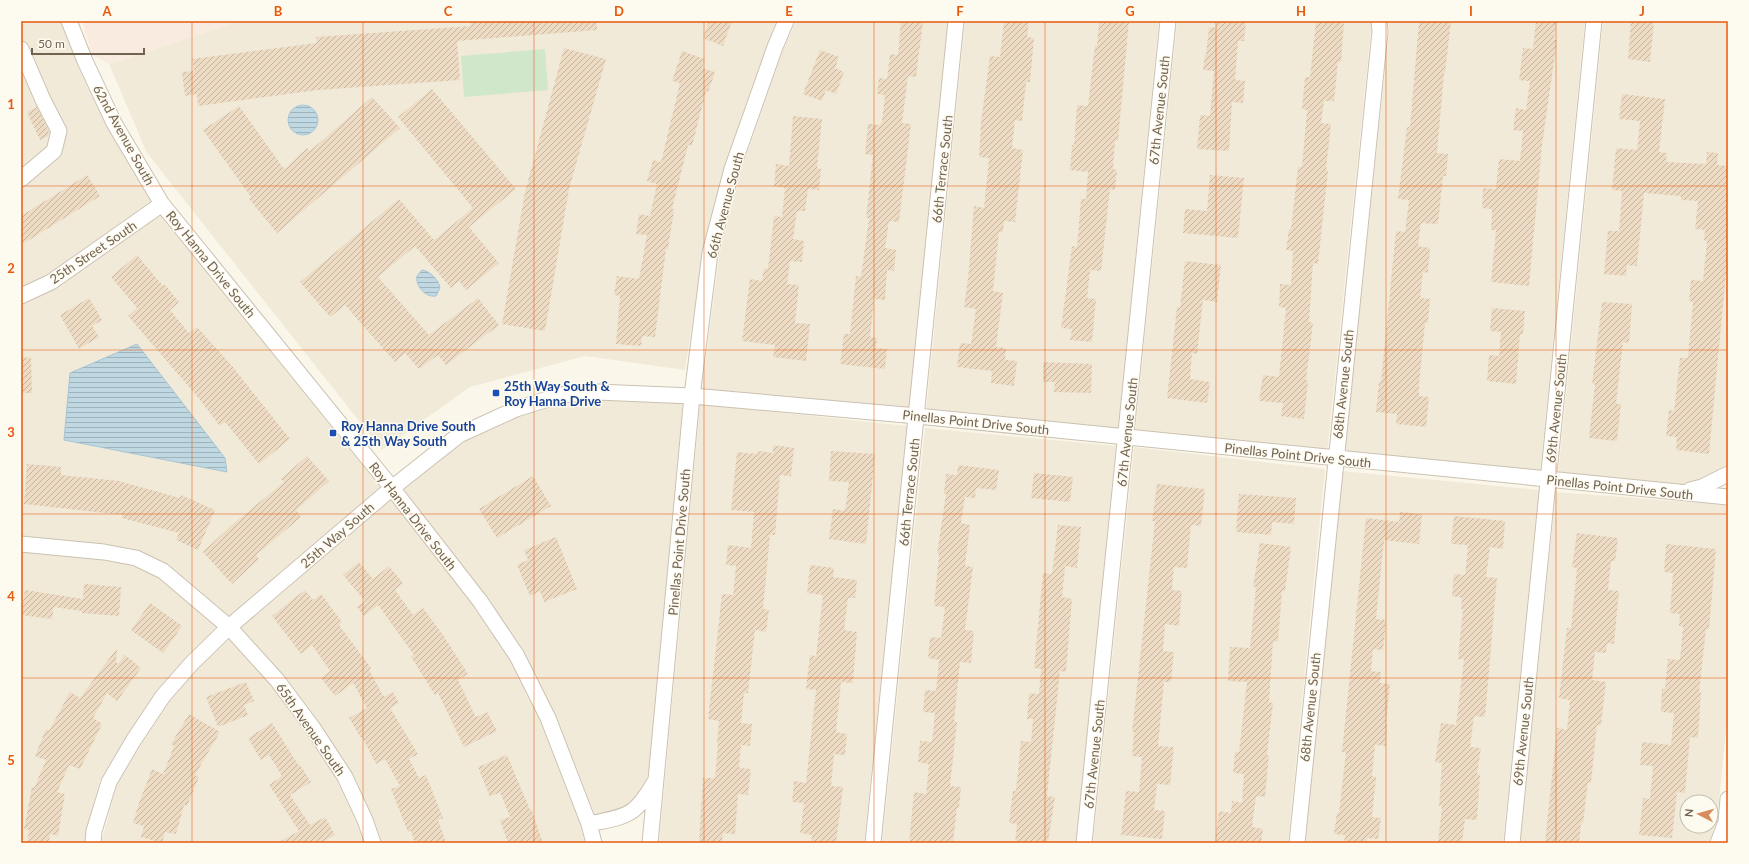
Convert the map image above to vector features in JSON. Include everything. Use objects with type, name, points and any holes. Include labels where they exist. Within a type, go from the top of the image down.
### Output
[{"type":"street","name":"62nd Avenue South","points":[[69,21],[85,61],[114,123],[162,204]]},
{"type":"street","name":"66th Avenue South","points":[[692,396],[712,246],[732,169],[767,69],[786,21]]},
{"type":"street","name":"66th Terrace South","points":[[873,843],[956,21]]},
{"type":"street","name":"67th Avenue South","points":[[1084,843],[1168,21]]},
{"type":"street","name":"68th Avenue South","points":[[1297,843],[1335,459],[1379,40],[1379,21]]},
{"type":"street","name":"69th Avenue South","points":[[1512,843],[1594,21]]},
{"type":"street","points":[[21,49],[43,100],[59,131],[54,151],[21,179]]},
{"type":"street","name":"25th Street South","points":[[21,296],[51,282],[162,204]]},
{"type":"street","name":"Roy Hanna Drive South","points":[[162,204],[392,488],[480,601],[517,656],[548,718],[589,824],[594,843]]},
{"type":"street","name":"25th Way South","points":[[93,843],[94,831],[109,782],[133,741],[163,696],[192,663],[229,627],[392,488],[459,435],[516,409],[561,395],[597,392],[692,396]]},
{"type":"street","name":"Pinellas Point Drive South","points":[[589,824],[621,817],[634,811],[646,798],[657,779],[692,396],[917,416],[1335,459],[1728,497]]},
{"type":"street","points":[[1681,493],[1702,487],[1728,474]]},
{"type":"street","points":[[21,544],[104,552],[136,558],[163,571],[229,627]]},
{"type":"street","name":"65th Avenue South","points":[[229,627],[277,680],[313,728],[345,777],[373,843]]},
{"type":"street","points":[[650,843],[657,779]]},
{"type":"street","points":[[1718,843],[1726,822],[1728,799]]},
{"type":"shaded area","points":[[21,21],[60,21],[77,64],[107,127],[151,201],[46,275],[21,287]]},
{"type":"shaded area","points":[[82,21],[238,21],[109,64],[92,55]]},
{"type":"shaded area","points":[[238,21],[778,21],[747,100],[705,241],[685,370],[585,356],[470,387],[382,450],[147,153],[109,64]]},
{"type":"shaded area","points":[[796,21],[948,21],[909,411],[702,389],[719,255],[741,171],[783,50]]},
{"type":"shaded area","points":[[965,21],[1159,21],[1118,430],[926,412]]},
{"type":"shaded area","points":[[1177,21],[1371,21],[1327,454],[1135,432]]},
{"type":"shaded area","points":[[1388,21],[1585,21],[1540,475],[1344,456],[1389,33]]},
{"type":"shaded area","points":[[1603,21],[1728,21],[1728,463],[1699,480],[1680,485],[1558,476]]},
{"type":"shaded area","points":[[161,215],[380,487],[229,616],[169,565],[138,551],[104,544],[21,536],[21,305],[55,288]]},
{"type":"shaded area","points":[[597,400],[683,403],[648,776],[629,805],[595,815],[556,716],[524,652],[487,597],[403,489],[464,442],[480,433],[519,416],[563,403]]},
{"type":"shaded area","points":[[700,404],[907,426],[864,843],[659,843]]},
{"type":"shaded area","points":[[925,428],[1116,446],[1076,843],[882,843]]},
{"type":"shaded area","points":[[1134,447],[1325,469],[1288,843],[1093,843]]},
{"type":"shaded area","points":[[1342,471],[1539,490],[1503,843],[1305,843]]},
{"type":"shaded area","points":[[1556,492],[1728,505],[1728,711],[1719,800],[1719,794],[1679,794],[1679,834],[1712,834],[1709,843],[1520,843]]},
{"type":"shaded area","points":[[391,500],[473,605],[509,659],[540,721],[581,826],[585,843],[382,843],[373,818],[352,773],[320,723],[284,676],[241,628]]},
{"type":"shaded area","points":[[21,552],[102,560],[133,566],[158,577],[217,627],[185,658],[156,691],[126,737],[100,780],[86,829],[84,843],[21,843]]},
{"type":"shaded area","points":[[229,639],[270,684],[305,731],[337,780],[357,823],[364,843],[101,843],[117,785],[141,745],[171,700],[198,668]]},
{"type":"green space","points":[[545,49],[548,90],[464,97],[461,56]]},
{"type":"water","points":[[303,105],[309,106],[317,114],[317,126],[309,134],[303,135],[297,134],[289,126],[288,120],[289,114],[297,106]]},
{"type":"water","points":[[422,270],[431,274],[438,282],[440,288],[436,296],[425,293],[419,287],[417,276]]},
{"type":"water","points":[[137,344],[225,458],[227,472],[64,440],[70,373]]},
{"type":"building","points":[[470,21],[597,21],[597,30],[457,41],[460,80],[318,90],[198,106],[197,94],[185,96],[182,72],[194,71],[192,59],[317,43],[316,37],[471,26]]},
{"type":"building","points":[[709,21],[732,21],[723,46],[703,38]]},
{"type":"building","points":[[901,21],[923,21],[916,77],[908,76],[902,123],[911,124],[899,222],[889,221],[885,248],[896,250],[894,271],[887,270],[885,300],[874,299],[870,337],[877,338],[876,348],[887,349],[885,369],[840,364],[844,334],[850,334],[856,276],[861,277],[869,218],[866,218],[873,155],[865,154],[868,124],[880,125],[882,121],[885,95],[877,94],[879,78],[887,79],[890,54],[898,55]]},
{"type":"building","points":[[1004,21],[1029,21],[1027,37],[1034,38],[1030,82],[1026,82],[1022,121],[1015,120],[1012,148],[1023,150],[1015,222],[1004,221],[1003,232],[999,232],[993,291],[1003,293],[996,347],[1006,348],[1005,360],[1017,361],[1014,386],[991,383],[992,371],[957,367],[960,343],[971,344],[976,309],[964,307],[968,279],[974,206],[984,208],[989,158],[979,157],[981,122],[990,56],[1000,57]]},
{"type":"building","points":[[1099,21],[1129,21],[1118,141],[1115,140],[1113,169],[1117,170],[1115,190],[1110,189],[1101,271],[1090,270],[1087,298],[1096,299],[1092,342],[1070,340],[1072,329],[1061,328],[1072,246],[1077,247],[1081,199],[1086,199],[1088,172],[1070,170],[1072,145],[1074,145],[1077,105],[1088,106],[1095,45],[1097,46]]},
{"type":"building","points":[[1217,21],[1246,21],[1244,41],[1238,41],[1235,80],[1245,81],[1243,103],[1232,102],[1229,151],[1197,149],[1200,115],[1210,116],[1214,71],[1203,70],[1209,27],[1216,28]]},
{"type":"building","points":[[1316,21],[1344,21],[1341,62],[1338,62],[1334,101],[1324,101],[1321,123],[1331,124],[1326,170],[1328,171],[1318,264],[1313,263],[1309,322],[1313,323],[1306,380],[1308,381],[1304,419],[1281,416],[1283,403],[1259,401],[1263,375],[1279,377],[1286,308],[1279,307],[1280,284],[1291,285],[1293,251],[1286,250],[1289,229],[1291,229],[1298,167],[1302,167],[1307,110],[1302,109],[1305,77],[1310,77]]},
{"type":"building","points":[[1419,21],[1451,21],[1444,73],[1437,153],[1448,154],[1446,176],[1443,176],[1438,224],[1421,223],[1418,246],[1430,248],[1428,273],[1423,272],[1420,298],[1430,299],[1428,323],[1425,323],[1419,386],[1419,396],[1429,397],[1426,427],[1396,424],[1397,414],[1376,412],[1379,382],[1381,382],[1396,231],[1405,232],[1409,200],[1398,199],[1407,127],[1410,127]]},
{"type":"building","points":[[1536,21],[1556,21],[1554,40],[1557,40],[1542,145],[1529,286],[1491,282],[1496,230],[1491,230],[1492,209],[1482,208],[1483,188],[1496,189],[1499,159],[1520,161],[1523,131],[1513,130],[1516,108],[1526,110],[1530,81],[1519,80],[1523,48],[1533,49]]},
{"type":"building","points":[[1631,21],[1654,21],[1650,62],[1628,59]]},
{"type":"building","points":[[564,48],[606,59],[569,189],[545,331],[502,324],[525,192]]},
{"type":"building","points":[[820,50],[839,57],[835,68],[844,72],[836,94],[826,90],[822,101],[803,94]]},
{"type":"building","points":[[682,51],[705,59],[702,68],[715,72],[708,92],[706,91],[692,146],[688,145],[672,209],[674,210],[668,249],[666,249],[655,337],[642,336],[641,346],[616,344],[620,296],[614,295],[617,276],[639,279],[647,235],[636,234],[639,214],[650,216],[657,184],[647,181],[653,160],[661,162],[680,83],[672,81]]},
{"type":"building","points":[[432,89],[516,189],[469,227],[499,263],[466,290],[459,281],[451,288],[415,246],[378,277],[429,335],[478,298],[499,325],[446,365],[438,355],[419,369],[405,353],[395,362],[345,305],[330,317],[300,282],[399,199],[434,240],[473,208],[398,117]]},
{"type":"building","points":[[1622,94],[1665,99],[1659,152],[1667,153],[1666,162],[1706,164],[1707,152],[1718,153],[1717,165],[1728,166],[1728,252],[1709,454],[1676,450],[1677,437],[1666,436],[1669,410],[1674,411],[1680,358],[1688,358],[1693,302],[1689,301],[1691,280],[1703,281],[1707,241],[1704,241],[1705,230],[1695,229],[1698,201],[1681,200],[1681,196],[1644,193],[1637,266],[1627,265],[1626,276],[1604,274],[1608,231],[1619,231],[1622,191],[1612,190],[1616,148],[1637,150],[1640,121],[1619,119]]},
{"type":"building","points":[[372,97],[400,128],[277,233],[249,199],[251,197],[203,130],[239,106],[284,169],[307,148],[310,151]]},
{"type":"building","points":[[37,107],[49,132],[48,136],[40,140],[27,112]]},
{"type":"building","points":[[793,116],[822,119],[817,168],[821,169],[819,190],[808,189],[805,211],[797,211],[793,239],[804,241],[802,262],[790,261],[787,284],[799,285],[795,323],[810,324],[806,361],[773,357],[775,345],[742,341],[750,279],[762,281],[764,268],[768,269],[774,216],[782,217],[785,188],[774,186],[776,164],[789,166]]},
{"type":"building","points":[[87,175],[100,196],[21,245],[21,216]]},
{"type":"building","points":[[1210,175],[1244,178],[1238,238],[1183,233],[1185,209],[1207,211]]},
{"type":"building","points":[[137,255],[163,286],[165,285],[179,302],[170,310],[189,333],[197,327],[232,366],[290,439],[259,464],[225,422],[220,426],[196,395],[128,316],[137,308],[111,277]]},
{"type":"building","points":[[1185,261],[1221,265],[1217,302],[1203,300],[1197,354],[1192,353],[1190,379],[1210,382],[1207,403],[1167,398],[1177,307],[1180,308]]},
{"type":"building","points":[[89,298],[102,320],[92,326],[99,337],[79,349],[60,315]]},
{"type":"building","points":[[1602,302],[1632,304],[1629,343],[1623,342],[1616,404],[1621,404],[1617,441],[1589,438],[1595,384],[1592,384]]},
{"type":"building","points":[[1492,308],[1525,311],[1523,334],[1520,334],[1516,384],[1487,381],[1489,355],[1499,356],[1501,332],[1490,331]]},
{"type":"building","points":[[31,357],[32,393],[21,393],[21,358]]},
{"type":"building","points":[[1043,362],[1092,364],[1091,393],[1054,392],[1055,382],[1043,382]]},
{"type":"building","points":[[773,445],[794,448],[791,476],[780,475],[775,535],[770,535],[763,609],[769,610],[766,632],[755,630],[748,693],[744,693],[741,723],[752,724],[750,746],[741,745],[739,768],[751,769],[748,795],[738,794],[735,834],[723,833],[722,843],[699,843],[703,778],[715,778],[719,721],[708,719],[722,594],[733,595],[736,566],[726,565],[728,545],[751,548],[754,512],[731,510],[737,452],[758,454],[758,451],[773,453]]},
{"type":"building","points":[[831,451],[875,454],[866,544],[829,539],[833,509],[845,511],[849,482],[829,481]]},
{"type":"building","points":[[307,456],[329,481],[296,510],[301,517],[256,555],[259,559],[232,584],[203,552],[233,524],[284,482],[281,479]]},
{"type":"building","points":[[27,464],[61,467],[61,475],[119,481],[180,498],[181,495],[215,510],[198,550],[176,540],[179,533],[122,518],[123,515],[24,504]]},
{"type":"building","points":[[958,465],[999,470],[996,490],[976,488],[975,498],[965,497],[961,523],[970,525],[965,566],[973,567],[965,630],[974,631],[971,663],[960,662],[954,722],[957,722],[950,786],[961,787],[959,808],[957,808],[953,843],[909,843],[914,792],[926,794],[929,764],[918,762],[920,741],[932,742],[935,713],[923,712],[925,690],[936,691],[939,660],[928,658],[930,637],[941,638],[945,607],[934,606],[939,554],[937,554],[946,494],[944,494],[946,474],[957,475]]},
{"type":"building","points":[[1034,473],[1073,477],[1070,502],[1031,498]]},
{"type":"building","points":[[533,476],[551,506],[497,538],[479,509]]},
{"type":"building","points":[[1157,484],[1205,489],[1201,526],[1191,525],[1187,568],[1174,567],[1172,590],[1182,591],[1179,626],[1165,624],[1163,651],[1174,652],[1171,682],[1164,682],[1158,746],[1174,747],[1170,785],[1157,784],[1154,810],[1165,811],[1162,839],[1121,835],[1126,791],[1139,792],[1142,757],[1132,756],[1134,732],[1132,732],[1155,521],[1152,521]]},
{"type":"building","points":[[1239,494],[1296,498],[1294,524],[1272,522],[1271,535],[1236,532]]},
{"type":"building","points":[[1400,512],[1422,514],[1419,544],[1384,540],[1376,619],[1386,620],[1383,650],[1373,649],[1371,671],[1381,672],[1380,683],[1390,684],[1386,724],[1386,746],[1375,745],[1372,776],[1376,777],[1372,817],[1381,818],[1378,839],[1367,838],[1367,843],[1344,843],[1345,835],[1334,834],[1337,813],[1339,813],[1346,752],[1342,752],[1366,518],[1399,522]]},
{"type":"building","points":[[1454,516],[1505,521],[1503,549],[1490,547],[1486,577],[1497,578],[1485,717],[1474,716],[1470,747],[1481,748],[1477,774],[1480,775],[1477,820],[1465,819],[1462,843],[1438,843],[1442,806],[1439,806],[1442,763],[1435,762],[1441,723],[1456,725],[1464,659],[1458,659],[1463,609],[1461,609],[1462,598],[1452,596],[1454,574],[1465,575],[1468,545],[1451,544]]},
{"type":"building","points":[[1058,525],[1081,527],[1077,568],[1065,566],[1062,597],[1072,599],[1066,672],[1060,671],[1047,796],[1055,797],[1048,843],[1015,843],[1017,824],[1009,823],[1013,791],[1016,791],[1021,741],[1031,742],[1033,719],[1027,719],[1029,693],[1039,694],[1041,669],[1034,668],[1043,573],[1052,574]]},
{"type":"building","points":[[1577,533],[1618,538],[1615,561],[1611,561],[1608,590],[1619,591],[1614,644],[1607,643],[1606,653],[1595,652],[1592,680],[1606,682],[1601,725],[1597,725],[1591,783],[1588,782],[1579,843],[1545,843],[1557,728],[1567,730],[1570,700],[1559,698],[1567,628],[1571,628],[1577,568],[1572,567]]},
{"type":"building","points":[[556,537],[577,589],[544,602],[540,591],[530,596],[517,565],[528,560],[524,550]]},
{"type":"building","points":[[1260,543],[1291,547],[1285,591],[1282,591],[1278,642],[1273,641],[1269,702],[1273,703],[1267,755],[1269,755],[1265,797],[1256,796],[1252,827],[1263,829],[1261,843],[1215,843],[1219,811],[1231,813],[1232,801],[1242,803],[1244,774],[1233,773],[1235,752],[1239,752],[1247,682],[1228,681],[1230,647],[1250,648],[1256,587],[1253,587]]},
{"type":"building","points":[[1666,544],[1716,549],[1709,629],[1706,629],[1699,692],[1701,692],[1698,738],[1690,737],[1685,793],[1677,792],[1672,838],[1639,835],[1643,798],[1650,799],[1653,766],[1640,765],[1642,742],[1671,745],[1674,713],[1661,712],[1662,689],[1665,689],[1668,659],[1680,660],[1683,627],[1679,626],[1680,614],[1670,613],[1673,573],[1664,572]]},
{"type":"building","points":[[359,562],[373,579],[389,566],[403,583],[395,590],[413,615],[423,608],[443,635],[468,674],[458,680],[476,717],[487,712],[497,731],[464,747],[438,693],[435,695],[411,657],[414,655],[378,605],[364,616],[357,607],[365,601],[343,575]]},
{"type":"building","points":[[810,565],[834,568],[833,577],[857,580],[855,598],[848,598],[844,630],[857,632],[853,683],[841,682],[836,732],[847,734],[845,755],[834,754],[831,786],[843,787],[836,843],[811,843],[812,835],[800,833],[804,803],[792,802],[794,781],[806,783],[816,690],[806,689],[810,655],[816,656],[823,595],[807,593]]},
{"type":"building","points":[[84,584],[121,587],[119,616],[82,613],[82,611],[54,607],[52,619],[21,615],[25,590],[83,599]]},
{"type":"building","points":[[305,590],[313,600],[321,594],[342,622],[339,625],[371,668],[369,670],[384,697],[393,692],[399,703],[390,708],[418,754],[409,759],[419,778],[426,775],[443,818],[438,820],[446,843],[415,843],[411,831],[408,832],[391,789],[400,786],[385,759],[376,764],[362,737],[361,738],[349,718],[367,708],[353,683],[335,696],[321,678],[330,671],[312,645],[301,654],[272,616]]},
{"type":"building","points":[[150,603],[182,626],[163,653],[131,630]]},
{"type":"building","points":[[117,648],[116,662],[118,664],[125,655],[141,668],[117,701],[107,693],[93,718],[102,724],[80,769],[69,765],[57,792],[65,794],[58,836],[50,834],[49,843],[27,843],[29,830],[24,829],[32,787],[34,788],[46,760],[35,756],[46,729],[49,731],[70,692],[80,698]]},
{"type":"building","points":[[246,682],[254,701],[244,705],[248,715],[218,727],[206,697]]},
{"type":"building","points":[[189,714],[220,732],[195,775],[199,777],[187,806],[184,805],[176,834],[165,832],[162,843],[141,837],[144,826],[133,823],[152,769],[163,774],[174,746],[171,744]]},
{"type":"building","points":[[272,723],[311,782],[290,795],[310,825],[325,817],[335,835],[320,843],[277,843],[299,831],[269,785],[282,776],[269,755],[261,760],[248,738]]},
{"type":"building","points":[[507,755],[530,810],[531,809],[543,843],[508,843],[500,820],[510,817],[500,792],[490,797],[478,767]]},
{"type":"place","name":"25th Way South & Roy Hanna Drive","points":[[496,393]]},
{"type":"place","name":"Roy Hanna Drive South & 25th Way South","points":[[333,433]]}]
